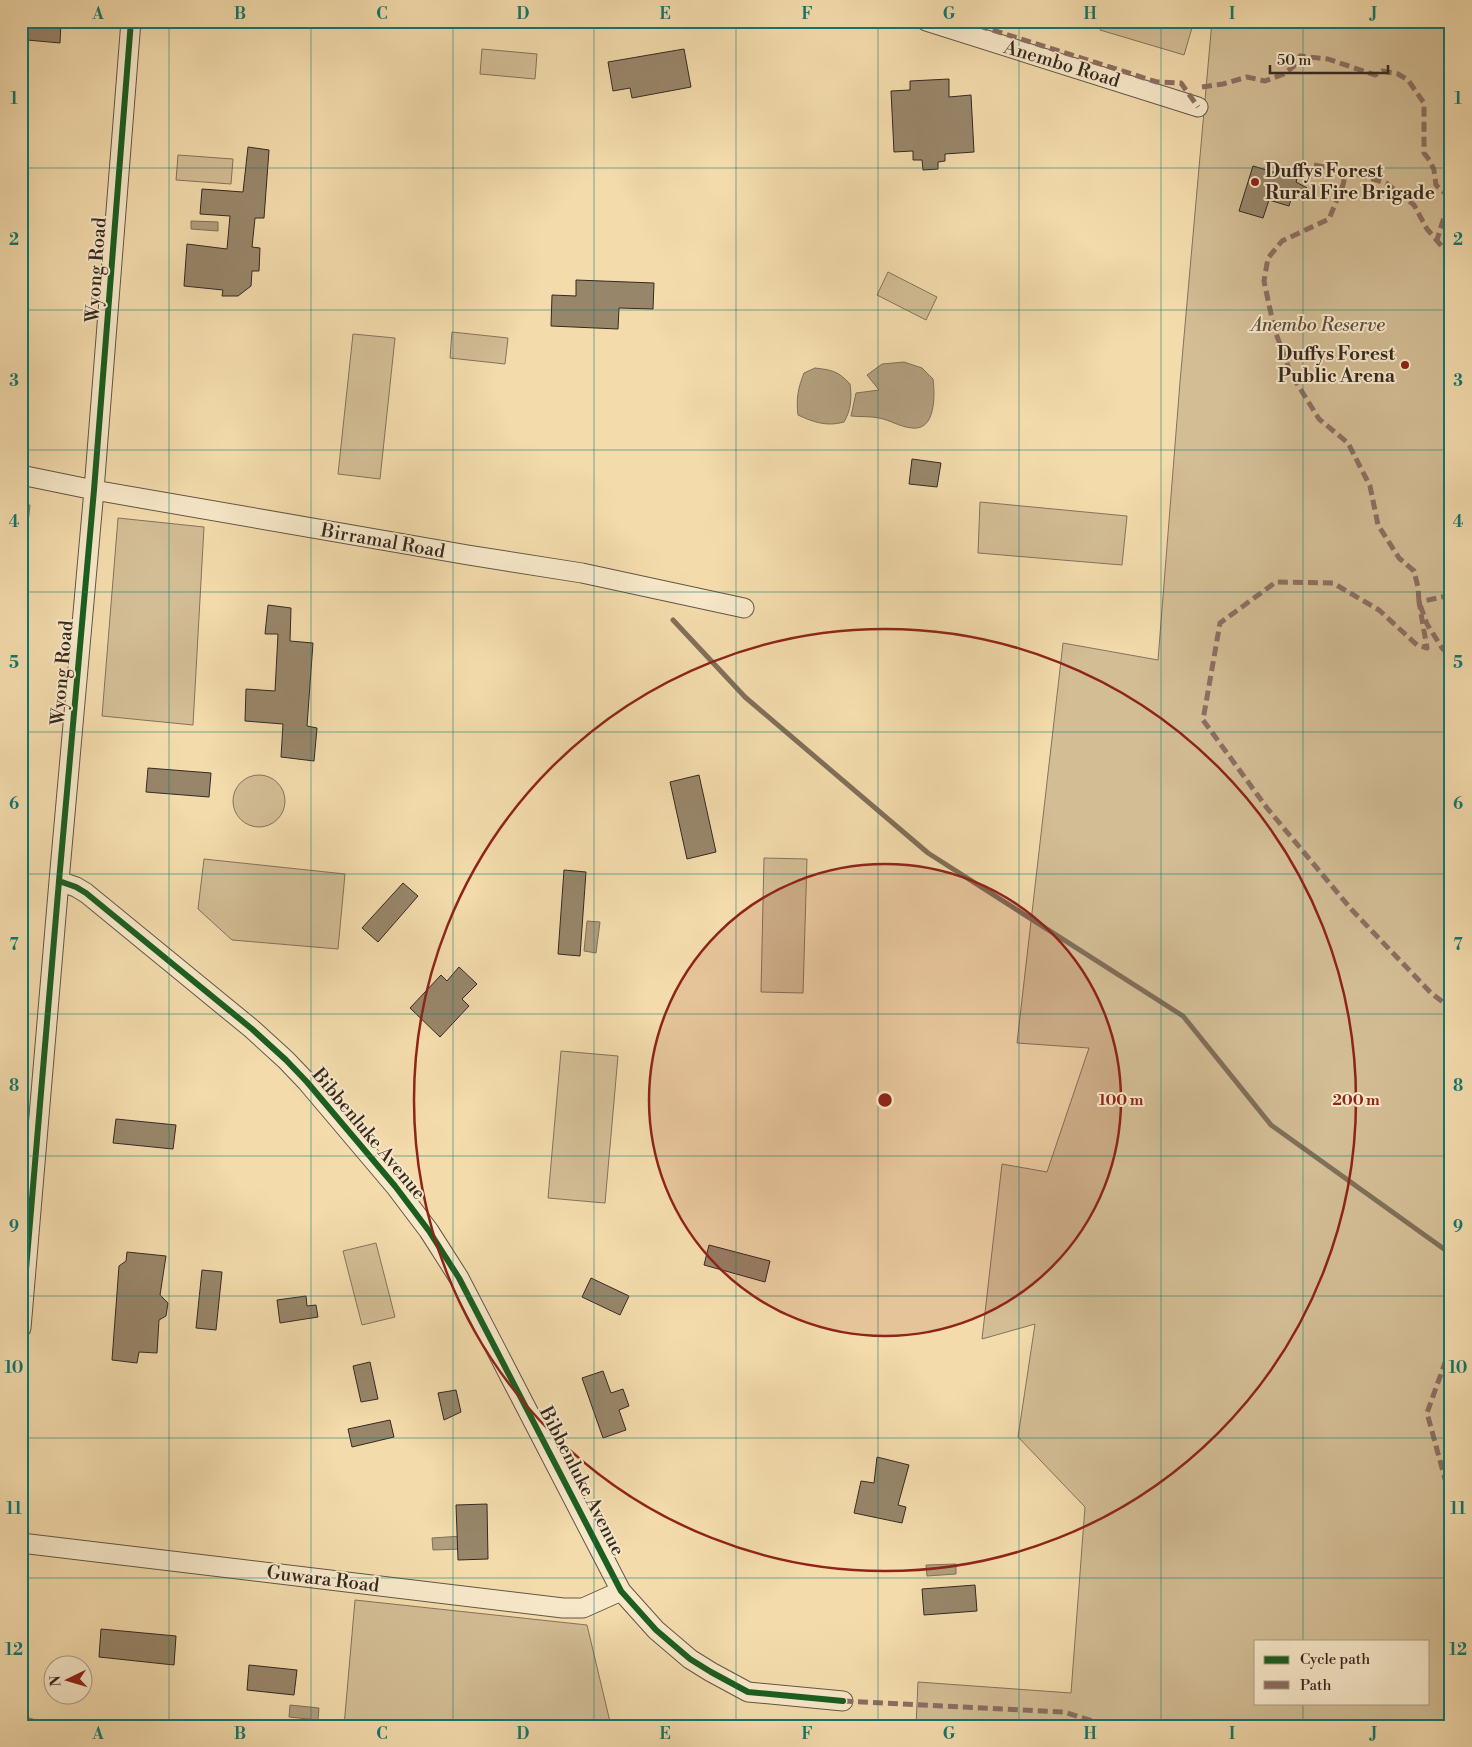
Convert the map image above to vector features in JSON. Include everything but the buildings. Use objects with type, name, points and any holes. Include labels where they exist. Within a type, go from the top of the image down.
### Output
[{"type":"street","name":"Wyong Road","points":[[21,1328],[94,490],[131,21]]},
{"type":"street","name":"Anembo Road","points":[[926,21],[1198,107]]},
{"type":"street","name":"Birramal Road","points":[[21,475],[94,490],[468,556],[582,573],[744,608]]},
{"type":"street","name":"Bibbenluke Avenue","points":[[59,881],[86,893],[252,1029],[307,1082],[395,1186],[429,1231],[460,1278],[621,1591],[656,1630],[690,1659],[748,1692],[843,1702]]},
{"type":"street","name":"Guwara Road","points":[[21,1543],[563,1608],[583,1608],[621,1591]]},
{"type":"green space","points":[[1103,21],[1194,21],[1184,55],[1100,30]]},
{"type":"green space","name":"Anembo Reserve","points":[[1212,21],[1451,21],[1451,1726],[916,1726],[918,1682],[1071,1693],[1085,1507],[1018,1437],[1035,1324],[982,1339],[1002,1164],[1047,1172],[1089,1048],[1017,1043],[1063,643],[1158,660]]},
{"type":"green space","points":[[482,49],[537,54],[535,79],[480,74]]},
{"type":"green space","points":[[178,155],[233,159],[231,184],[176,180]]},
{"type":"green space","points":[[888,272],[937,297],[926,320],[877,295]]},
{"type":"green space","points":[[452,332],[508,338],[505,364],[450,358]]},
{"type":"green space","points":[[353,334],[395,338],[380,479],[338,474]]},
{"type":"green space","points":[[980,502],[1127,516],[1122,565],[978,553]]},
{"type":"green space","points":[[21,504],[30,505],[21,584]]},
{"type":"green space","points":[[118,518],[204,527],[193,725],[102,716]]},
{"type":"green space","points":[[259,775],[269,777],[277,783],[283,791],[285,801],[283,811],[277,819],[269,825],[259,827],[249,825],[241,819],[235,811],[233,801],[235,791],[241,783],[249,777]]},
{"type":"green space","points":[[764,858],[807,859],[803,993],[761,992]]},
{"type":"green space","points":[[204,859],[345,874],[338,949],[232,940],[198,909]]},
{"type":"green space","points":[[561,1051],[618,1056],[605,1203],[548,1198]]},
{"type":"green space","points":[[376,1243],[395,1317],[362,1325],[343,1251]]},
{"type":"green space","points":[[355,1600],[587,1625],[611,1726],[344,1726]]},
{"type":"green space","points":[[21,1715],[53,1726],[21,1726]]},
{"type":"shaded area","points":[[191,221],[218,222],[218,231],[191,229]]},
{"type":"shaded area","points":[[904,362],[922,368],[933,379],[934,402],[930,418],[926,424],[912,428],[879,418],[851,416],[856,393],[879,390],[867,375],[882,364]]},
{"type":"shaded area","points":[[815,368],[834,372],[842,376],[850,384],[850,404],[844,422],[820,423],[798,415],[797,399],[802,378],[804,373]]},
{"type":"shaded area","points":[[587,921],[600,922],[596,953],[584,951]]},
{"type":"shaded area","points":[[462,1536],[462,1549],[433,1550],[432,1538]]},
{"type":"shaded area","points":[[956,1564],[956,1574],[927,1576],[926,1565]]},
{"type":"shaded area","points":[[290,1705],[319,1708],[318,1720],[289,1717]]},
{"type":"waterway","points":[[673,620],[745,697],[928,853],[1183,1016],[1271,1125],[1451,1254]]},
{"type":"marked path","points":[[964,21],[1157,82],[1181,83],[1198,107]]},
{"type":"marked path","points":[[1202,87],[1223,84],[1247,77],[1265,81],[1284,74],[1294,66],[1300,56],[1328,59],[1375,75],[1382,71],[1398,74],[1408,80],[1424,103],[1424,153],[1434,170],[1436,185],[1445,193],[1448,204],[1437,240]]},
{"type":"marked path","points":[[1314,165],[1346,171]]},
{"type":"marked path","points":[[1451,257],[1427,229],[1414,205],[1386,183],[1346,171],[1343,185],[1329,219],[1282,241],[1268,258],[1264,281],[1274,328],[1291,374],[1319,419],[1348,443],[1370,486],[1378,525],[1399,558],[1414,571],[1419,602],[1427,624],[1442,648],[1451,657]]},
{"type":"marked path","points":[[1451,595],[1419,602],[1427,648],[1417,645],[1379,610],[1333,583],[1276,582],[1220,623],[1203,720],[1267,808],[1351,909],[1431,993],[1451,1008]]},
{"type":"marked path","points":[[1451,1346],[1427,1413],[1451,1501]]},
{"type":"marked path","points":[[843,1701],[1064,1712],[1108,1726]]},
{"type":"cycle path","points":[[21,1328],[94,490],[131,21]]},
{"type":"cycle path","points":[[59,881],[86,893],[252,1029],[307,1082],[395,1186],[429,1231],[459,1278],[621,1591],[656,1630],[690,1659],[748,1692],[843,1701]]},
{"type":"place","name":"Duffys Forest Rural Fire Brigade","points":[[1255,182]]},
{"type":"place","name":"Duffys Forest Public Arena","points":[[1405,365]]}]
